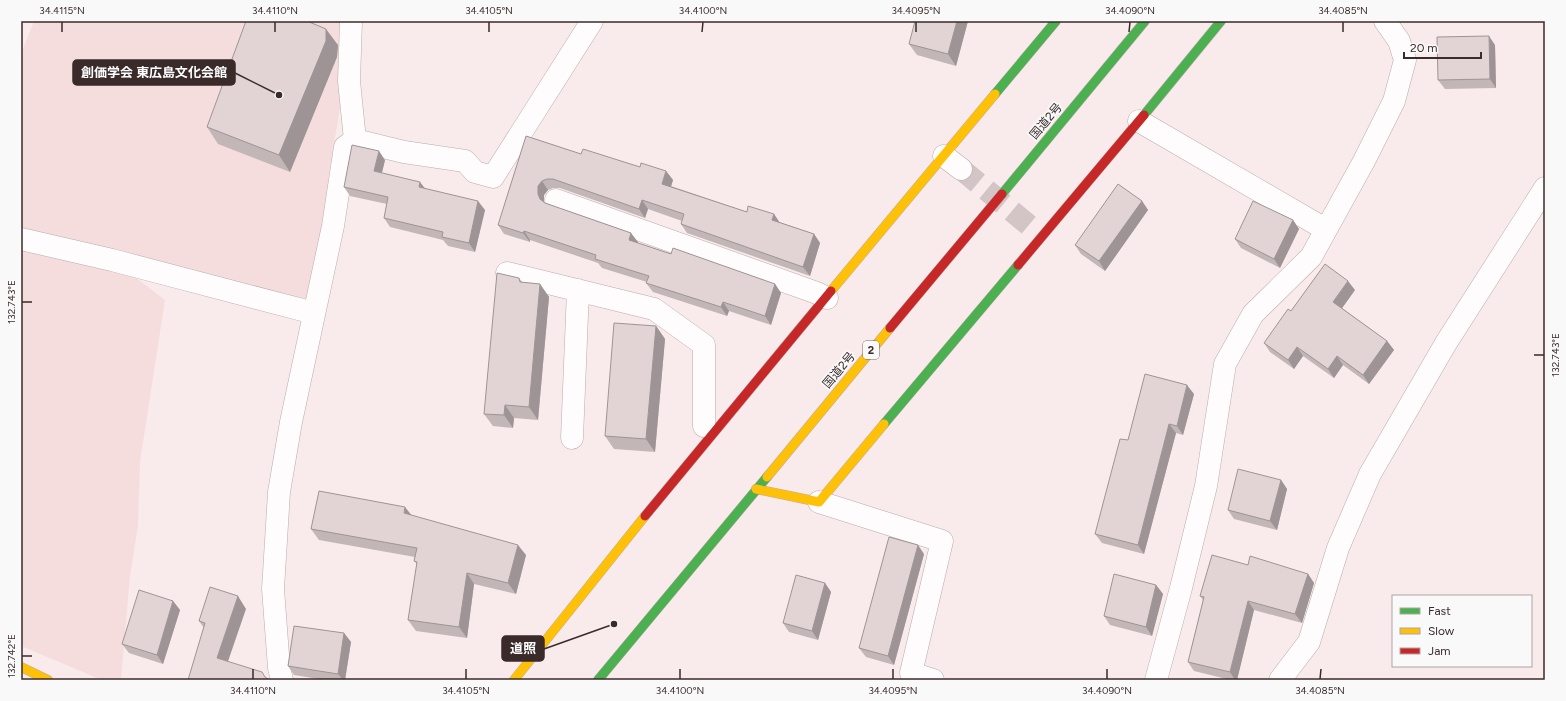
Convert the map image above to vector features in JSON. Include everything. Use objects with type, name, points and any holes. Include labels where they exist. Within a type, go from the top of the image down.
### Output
[{"type":"main road","points":[[514,680],[670,485],[1056,21]]},
{"type":"main road","name":"国道2号","points":[[598,680],[1145,21]]},
{"type":"main road","points":[[756,489],[819,502],[1036,232],[1139,121],[1221,21]]},
{"type":"main road","points":[[21,667],[48,680]]},
{"type":"street","points":[[350,21],[349,81],[355,140]]},
{"type":"street","points":[[282,680],[279,668],[273,589],[279,492],[314,313],[333,226],[345,147],[355,140],[404,152],[465,161],[475,172],[493,177],[592,21]]},
{"type":"street","points":[[1156,680],[1181,588],[1206,486],[1225,364],[1253,314],[1311,257],[1325,229],[1364,161],[1394,102],[1406,60],[1399,41],[1385,21]]},
{"type":"street","points":[[1139,121],[1325,229]]},
{"type":"street","points":[[944,156],[961,168]]},
{"type":"street","points":[[1280,680],[1309,642],[1338,548],[1370,474],[1446,343],[1545,188]]},
{"type":"street","points":[[556,200],[810,290],[827,298]]},
{"type":"street","points":[[21,239],[112,260],[314,313]]},
{"type":"street","points":[[507,273],[654,309],[704,345],[704,426]]},
{"type":"street","points":[[572,438],[578,290]]},
{"type":"street","points":[[819,502],[942,541],[911,673],[933,680]]},
{"type":"shaded area","points":[[34,21],[340,21],[340,108],[328,180],[329,186],[308,300],[21,232],[21,54]]},
{"type":"shaded area","points":[[21,250],[135,277],[165,300],[140,462],[138,526],[130,576],[121,680],[102,680],[21,646]]},
{"type":"building","points":[[246,21],[307,21],[326,29],[326,41],[279,155],[207,127]]},
{"type":"building","points":[[915,21],[957,21],[948,54],[909,44]]},
{"type":"building","points":[[1489,36],[1490,79],[1438,80],[1437,37]]},
{"type":"building","points":[[526,136],[581,154],[583,149],[640,167],[641,163],[666,171],[662,184],[747,212],[748,206],[774,214],[772,220],[814,234],[803,267],[681,224],[684,214],[642,200],[639,209],[553,179],[542,181],[538,186],[538,194],[540,199],[545,203],[631,233],[629,240],[671,254],[673,248],[775,284],[765,316],[723,302],[721,307],[646,283],[649,276],[595,259],[596,255],[524,231],[523,233],[498,225]]},
{"type":"building","points":[[352,145],[379,151],[374,171],[420,182],[419,187],[478,201],[469,243],[442,237],[443,232],[384,218],[388,197],[344,187]]},
{"type":"building","points":[[1118,184],[1142,201],[1099,261],[1075,245]]},
{"type":"building","points":[[1253,201],[1293,220],[1274,259],[1235,239]]},
{"type":"building","points":[[1325,264],[1348,281],[1333,302],[1387,341],[1363,375],[1337,356],[1328,369],[1297,347],[1288,360],[1264,343],[1288,309],[1291,311]]},
{"type":"building","points":[[497,273],[519,278],[520,282],[540,284],[529,407],[505,405],[504,415],[484,414]]},
{"type":"building","points":[[614,323],[656,326],[646,439],[605,436]]},
{"type":"building","points":[[1145,374],[1187,385],[1177,426],[1169,424],[1138,545],[1095,534],[1120,439],[1128,440]]},
{"type":"building","points":[[1238,469],[1281,480],[1270,521],[1228,510]]},
{"type":"building","points":[[319,491],[405,507],[404,513],[518,545],[508,583],[467,573],[459,627],[408,620],[417,562],[414,561],[417,548],[311,529]]},
{"type":"building","points":[[889,537],[918,545],[888,656],[859,648]]},
{"type":"building","points":[[1212,555],[1248,565],[1250,556],[1308,574],[1295,614],[1248,601],[1230,672],[1188,662],[1204,597],[1200,596]]},
{"type":"building","points":[[1114,574],[1156,585],[1146,627],[1104,616]]},
{"type":"building","points":[[796,575],[825,583],[812,631],[783,623]]},
{"type":"building","points":[[210,587],[238,596],[217,658],[262,672],[265,677],[270,680],[188,680],[205,623],[199,621]]},
{"type":"building","points":[[139,590],[173,601],[157,655],[122,644]]},
{"type":"building","points":[[294,626],[344,633],[338,674],[288,666]]},
{"type":"tunnel","points":[[961,169],[1031,227]]},
{"type":"traffic: fast","points":[[995,94],[1056,21]]},
{"type":"traffic: fast","points":[[1002,194],[1145,21]]},
{"type":"traffic: fast","points":[[1144,115],[1221,21]]},
{"type":"traffic: fast","points":[[884,424],[1018,265]]},
{"type":"traffic: fast","points":[[598,680],[767,477]]},
{"type":"traffic: slow","points":[[831,291],[995,94]]},
{"type":"traffic: slow","points":[[767,477],[890,328]]},
{"type":"traffic: slow","points":[[756,489],[819,502],[884,424]]},
{"type":"traffic: slow","points":[[514,680],[645,516]]},
{"type":"traffic: slow","points":[[21,667],[48,680]]},
{"type":"traffic: jam","points":[[1018,265],[1144,115]]},
{"type":"traffic: jam","points":[[890,328],[1002,194]]},
{"type":"traffic: jam","points":[[645,516],[831,291]]},
{"type":"place","name":"創価学会 東広島文化会館","points":[[279,95]]},
{"type":"place","name":"道照","points":[[614,624]]}]
